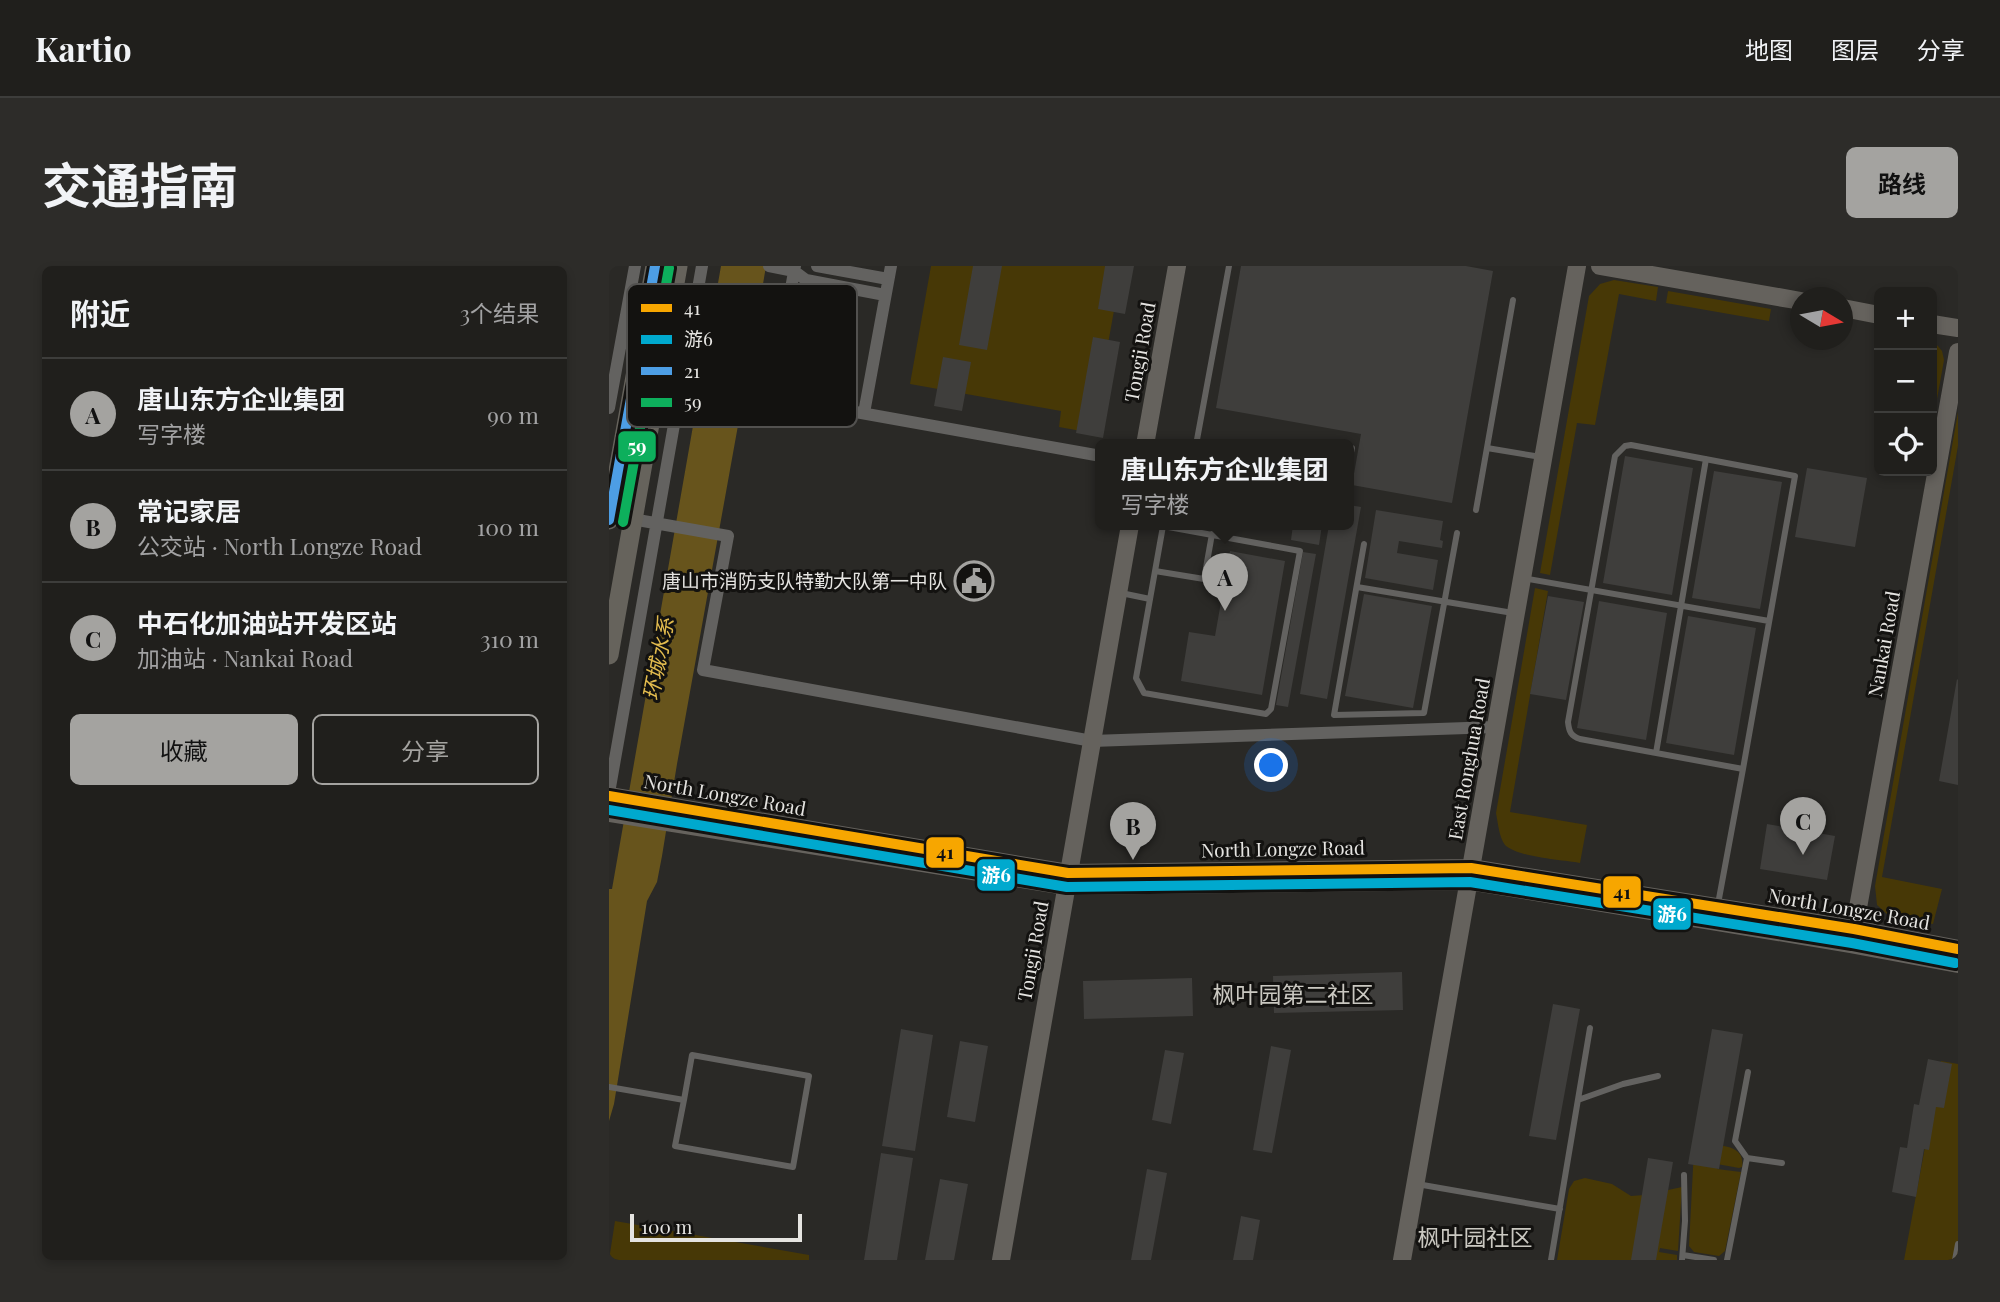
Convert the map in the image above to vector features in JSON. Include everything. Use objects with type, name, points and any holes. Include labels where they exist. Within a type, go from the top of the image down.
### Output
[{"type":"main road","points":[[652,284],[655,266]]},
{"type":"main road","points":[[675,284],[678,266]]},
{"type":"main road","points":[[609,520],[627,421]]},
{"type":"main road","points":[[609,655],[649,427]]},
{"type":"street","points":[[632,284],[635,266]]},
{"type":"street","points":[[699,284],[702,266]]},
{"type":"street","points":[[817,266],[889,272],[864,413]]},
{"type":"street","name":"Tongji Road","points":[[1146,439],[1177,266]]},
{"type":"street","name":"East Ronghua Road","points":[[1402,1260],[1577,266]]},
{"type":"street","points":[[1600,266],[1790,299]]},
{"type":"street","points":[[789,267],[806,281],[823,284]]},
{"type":"street","points":[[857,290],[885,295]]},
{"type":"street","points":[[609,408],[627,310]]},
{"type":"street","points":[[1853,310],[1874,313]]},
{"type":"street","points":[[1937,325],[1958,328]]},
{"type":"street","name":"Nankai Road","points":[[1852,937],[1958,352]]},
{"type":"street","points":[[857,412],[1095,455]]},
{"type":"street","points":[[614,803],[664,524],[678,427]]},
{"type":"street","points":[[632,519],[728,536],[703,670],[1092,741],[1496,727]]},
{"type":"street","name":"Tongji Road","points":[[1001,1260],[1130,530]]},
{"type":"street","name":"North Longze Road","points":[[614,803],[677,816],[1067,879],[1470,874],[1718,907],[1958,964]]},
{"type":"street","name":"North Longze Road","points":[[1470,874],[1852,937],[1958,949]]},
{"type":"lane","points":[[1197,439],[1229,266]]},
{"type":"lane","points":[[1476,510],[1513,300]]},
{"type":"lane","points":[[1718,907],[1743,769],[1795,476],[1625,446],[1615,456],[1568,731],[1580,739],[1743,769]]},
{"type":"lane","points":[[1487,448],[1543,457]]},
{"type":"lane","points":[[1656,753],[1706,459]]},
{"type":"lane","points":[[1162,530],[1136,678],[1144,693],[1266,714],[1271,709],[1300,551],[1188,530]]},
{"type":"lane","points":[[1364,544],[1334,715],[1425,713],[1457,533]]},
{"type":"lane","points":[[1156,570],[1204,579],[1212,534]]},
{"type":"lane","points":[[1521,578],[1769,621]]},
{"type":"lane","points":[[1357,587],[1515,613]]},
{"type":"lane","points":[[1119,593],[1150,599]]},
{"type":"lane","points":[[1551,1260],[1590,1028]]},
{"type":"lane","points":[[692,1055],[809,1076],[793,1167],[675,1146],[684,1100],[692,1055]]},
{"type":"lane","points":[[1727,1260],[1747,1158],[1735,1141],[1748,1072]]},
{"type":"lane","points":[[1578,1100],[1623,1084],[1658,1076]]},
{"type":"lane","points":[[609,1087],[684,1100]]},
{"type":"lane","points":[[1747,1158],[1782,1163]]},
{"type":"lane","points":[[1684,1174],[1682,1258],[1714,1260]]},
{"type":"lane","points":[[1416,1184],[1560,1209]]},
{"type":"lane","points":[[1955,1260],[1958,1244]]},
{"type":"shaded area","points":[[931,266],[1122,266],[1092,433],[1059,427],[1061,411],[910,384]]},
{"type":"shaded area","points":[[1614,280],[1658,287],[1656,301],[1619,294],[1595,425],[1577,423],[1550,575],[1540,573],[1589,296],[1600,284]]},
{"type":"shaded area","points":[[1668,291],[1771,309],[1769,321],[1666,303]]},
{"type":"shaded area","points":[[1937,345],[1944,360],[1937,399]]},
{"type":"shaded area","points":[[1958,412],[1958,446],[1882,877],[1942,889],[1933,924],[1888,915],[1877,905],[1875,886]]},
{"type":"shaded area","points":[[1535,588],[1548,591],[1510,812],[1587,825],[1580,863],[1529,855],[1511,849],[1501,838],[1496,813]]},
{"type":"shaded area","points":[[1941,1061],[1958,1064],[1958,1260],[1904,1260]]},
{"type":"shaded area","points":[[1701,1143],[1729,1147],[1740,1154],[1742,1159],[1742,1167],[1739,1168],[1717,1164],[1717,1169],[1741,1172],[1725,1251],[1719,1256],[1694,1252],[1689,1246],[1694,1149]]},
{"type":"shaded area","points":[[1585,1178],[1612,1184],[1631,1196],[1682,1187],[1678,1251],[1660,1248],[1659,1252],[1677,1255],[1677,1260],[1557,1260],[1569,1189],[1574,1181]]},
{"type":"shaded area","points":[[615,1221],[809,1255],[809,1260],[609,1260]]},
{"type":"water","points":[[721,266],[766,266],[763,284],[718,284]]},
{"type":"water","name":"环城水系","points":[[693,427],[738,427],[662,856],[657,882],[647,901],[609,1121],[609,889],[612,889]]},
{"type":"building","points":[[973,266],[1002,266],[987,350],[959,345]]},
{"type":"building","points":[[1105,266],[1134,266],[1125,314],[1098,309]]},
{"type":"building","points":[[1241,266],[1466,266],[1493,271],[1452,503],[1354,485],[1361,434],[1216,408]]},
{"type":"building","points":[[1093,337],[1120,342],[1103,438],[1076,433]]},
{"type":"building","points":[[943,357],[971,362],[962,411],[934,406]]},
{"type":"building","points":[[1625,456],[1693,468],[1672,595],[1603,583]]},
{"type":"building","points":[[1807,468],[1867,478],[1855,547],[1795,537]]},
{"type":"building","points":[[1714,471],[1782,482],[1760,609],[1692,598]]},
{"type":"building","points":[[1354,506],[1361,507],[1327,699],[1300,694],[1328,530],[1354,530]]},
{"type":"building","points":[[1376,510],[1443,521],[1440,540],[1443,541],[1442,548],[1399,541],[1397,553],[1438,560],[1433,590],[1365,578]]},
{"type":"building","points":[[1292,530],[1321,530],[1319,545],[1291,540]]},
{"type":"building","points":[[1230,551],[1285,561],[1262,695],[1181,681],[1189,632],[1215,636]]},
{"type":"building","points":[[1303,552],[1316,554],[1288,707],[1276,705]]},
{"type":"building","points":[[1364,594],[1432,606],[1413,708],[1345,696]]},
{"type":"building","points":[[1548,596],[1584,602],[1566,700],[1530,694]]},
{"type":"building","points":[[1599,601],[1667,613],[1646,740],[1577,728]]},
{"type":"building","points":[[1688,616],[1756,628],[1734,755],[1666,743]]},
{"type":"building","points":[[1958,680],[1958,785],[1939,781]]},
{"type":"building","points":[[1767,824],[1835,836],[1827,880],[1760,869]]},
{"type":"building","points":[[1402,972],[1403,1010],[1274,1013],[1273,976]]},
{"type":"building","points":[[1192,978],[1193,1016],[1084,1019],[1083,981]]},
{"type":"building","points":[[1553,1004],[1580,1009],[1556,1140],[1529,1136]]},
{"type":"building","points":[[901,1029],[933,1035],[915,1151],[882,1146]]},
{"type":"building","points":[[1712,1029],[1743,1034],[1719,1169],[1688,1164]]},
{"type":"building","points":[[960,1041],[988,1046],[975,1122],[947,1117]]},
{"type":"building","points":[[1271,1046],[1291,1050],[1272,1153],[1253,1150]]},
{"type":"building","points":[[1165,1050],[1184,1053],[1171,1124],[1152,1120]]},
{"type":"building","points":[[1928,1059],[1952,1064],[1944,1108],[1936,1107],[1929,1150],[1924,1149],[1916,1197],[1892,1192],[1900,1147],[1907,1148],[1914,1104],[1919,1105]]},
{"type":"building","points":[[881,1153],[913,1158],[897,1260],[864,1260]]},
{"type":"building","points":[[1648,1158],[1673,1162],[1656,1260],[1631,1260]]},
{"type":"building","points":[[1147,1169],[1167,1173],[1151,1260],[1131,1260]]},
{"type":"building","points":[[940,1179],[968,1184],[954,1260],[925,1260]]},
{"type":"building","points":[[1241,1216],[1260,1220],[1253,1260],[1233,1260]]},
{"type":"transit line","name":"21","points":[[652,284],[655,266]]},
{"type":"transit line","name":"59","points":[[666,284],[669,268]]},
{"type":"transit line","name":"21","points":[[609,520],[627,421]]},
{"type":"transit line","name":"59","points":[[623,522],[640,427]]},
{"type":"transit line","name":"41","points":[[609,796],[1068,873],[1471,868],[1854,929],[1958,949]]},
{"type":"transit line","name":"游6","points":[[609,810],[1067,887],[1470,882],[1852,943],[1955,963]]},
{"type":"place","name":"唐山市消防支队特勤大队第一中队","points":[[974,581]]},
{"type":"place","name":"唐山东方企业集团","points":[[1225,611]]},
{"type":"place","name":"中石化加油站开发区站","points":[[1803,855]]},
{"type":"place","name":"常记家居","points":[[1133,860]]},
{"type":"district","name":"枫叶园第二社区","points":[[1293,995]]},
{"type":"district","name":"枫叶园社区","points":[[1475,1238]]}]
